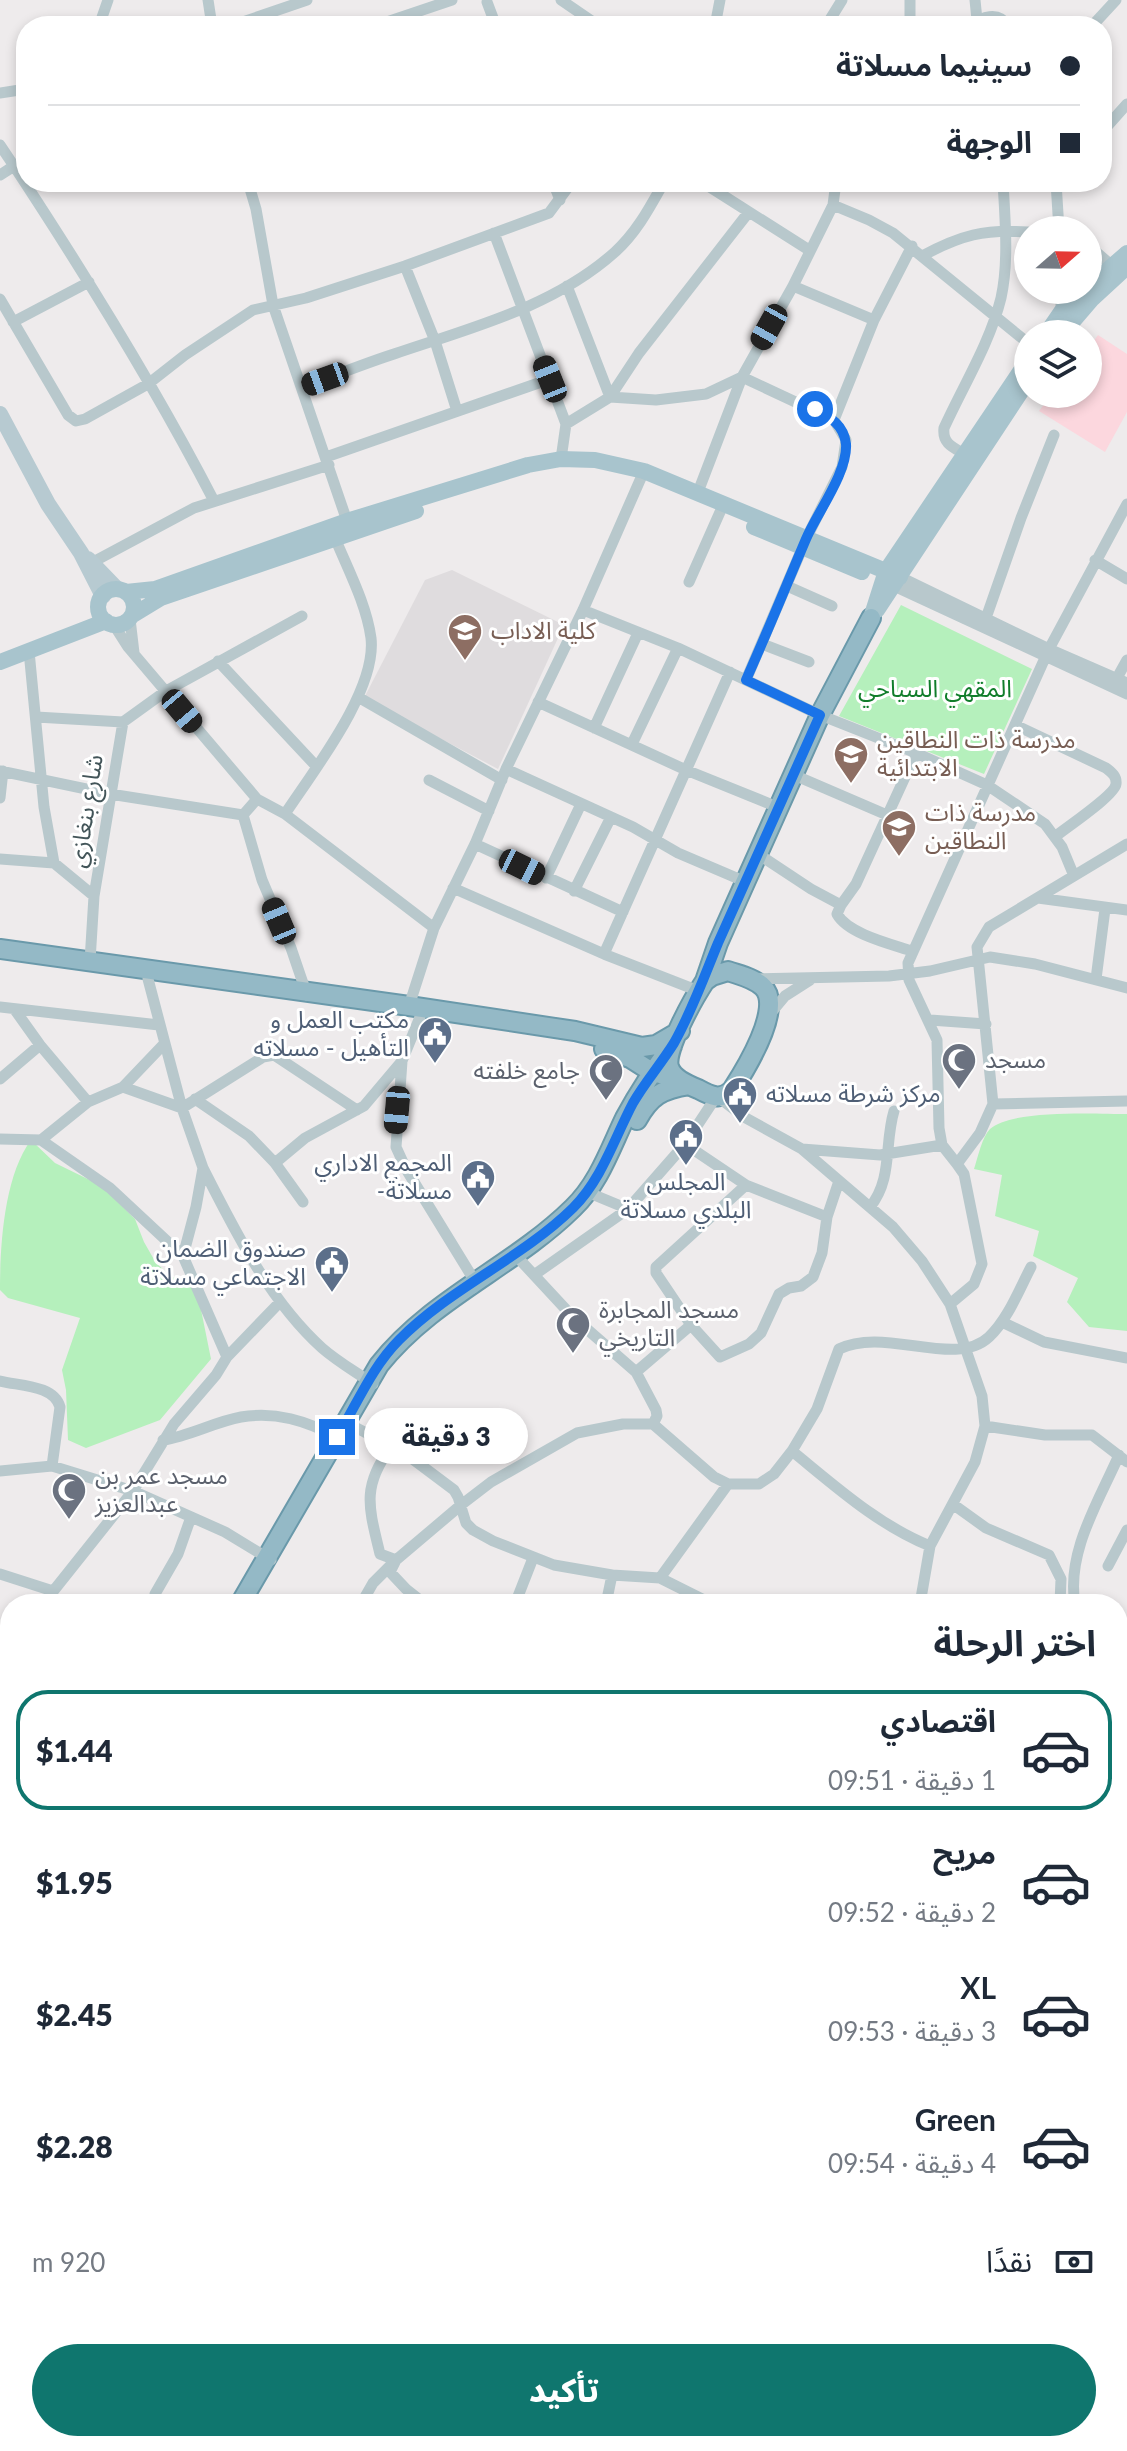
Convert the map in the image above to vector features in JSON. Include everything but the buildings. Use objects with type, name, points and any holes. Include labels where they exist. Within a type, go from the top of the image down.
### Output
[{"type":"highway","points":[[472,1289],[592,1193],[652,1072],[676,1038],[702,986],[718,943],[820,715],[871,618]]},
{"type":"highway","points":[[0,949],[415,1012],[581,1043],[630,1058],[652,1072],[717,1097],[732,1090],[770,1014],[767,993],[750,979],[728,971],[721,962],[718,943]]},
{"type":"highway","points":[[0,957],[148,979],[307,996]]},
{"type":"highway","points":[[702,986],[712,976],[728,971]]},
{"type":"highway","points":[[488,1024],[575,1031],[642,1047],[676,1038]]},
{"type":"highway","points":[[676,1038],[669,1065],[683,1082]]},
{"type":"highway","points":[[247,1594],[400,1339],[420,1321],[521,1261],[575,1220],[648,1102],[661,1091],[683,1082]]},
{"type":"highway","points":[[255,1594],[270,1560]]},
{"type":"main road","points":[[1074,320],[1120,268],[1127,253]]},
{"type":"main road","points":[[1102,279],[1120,268]]},
{"type":"main road","points":[[1056,320],[1070,304]]},
{"type":"main road","points":[[871,618],[891,579],[1014,384]]},
{"type":"main road","points":[[970,458],[1014,400]]},
{"type":"main road","points":[[0,414],[48,504],[87,557],[116,608]]},
{"type":"main road","points":[[0,662],[29,651],[155,589],[528,465],[561,459],[595,460],[698,492],[722,507]]},
{"type":"main road","points":[[338,529],[548,470],[594,469],[642,475],[891,579]]},
{"type":"main road","points":[[0,654],[116,608]]},
{"type":"street","points":[[260,16],[307,0]]},
{"type":"street","points":[[398,16],[426,4],[452,0]]},
{"type":"street","points":[[561,0],[584,16]]},
{"type":"street","points":[[1101,16],[1116,0]]},
{"type":"street","points":[[1112,121],[1127,104]]},
{"type":"street","points":[[0,145],[16,169]]},
{"type":"street","points":[[0,175],[14,166]]},
{"type":"street","points":[[31,192],[89,282],[183,441],[214,501]]},
{"type":"street","points":[[251,192],[273,305],[327,461],[338,529],[370,634],[372,653],[369,673],[358,697],[285,814]]},
{"type":"street","points":[[557,192],[560,200]]},
{"type":"street","points":[[0,299],[68,415],[76,421],[148,384],[253,310],[306,298],[405,266],[549,213],[565,192]]},
{"type":"street","points":[[302,388],[523,309],[567,286],[616,251],[640,224],[658,192]]},
{"type":"street","points":[[717,192],[809,250]]},
{"type":"street","points":[[698,492],[742,377],[793,286],[833,205],[833,192]]},
{"type":"street","points":[[970,458],[947,444],[943,437],[944,428],[995,318],[1001,296],[1005,231],[1003,192]]},
{"type":"street","points":[[1057,192],[1058,216]]},
{"type":"street","points":[[833,205],[869,220],[912,246],[1014,332]]},
{"type":"street","points":[[566,424],[610,397],[639,353],[748,213]]},
{"type":"street","points":[[922,256],[954,239],[974,233],[1014,231]]},
{"type":"street","points":[[494,233],[566,424],[561,459]]},
{"type":"street","points":[[834,420],[874,320],[912,246]]},
{"type":"street","points":[[1102,255],[1120,268]]},
{"type":"street","points":[[405,266],[435,341],[457,411]]},
{"type":"street","points":[[13,322],[89,282]]},
{"type":"street","points":[[567,286],[610,397]]},
{"type":"street","points":[[793,286],[874,320]]},
{"type":"street","points":[[1061,304],[1061,312]]},
{"type":"street","points":[[610,397],[656,400],[706,394],[742,377]]},
{"type":"street","points":[[742,377],[834,420],[846,440],[842,467],[805,542],[746,680]]},
{"type":"street","points":[[87,557],[214,501],[550,379]]},
{"type":"street","points":[[986,618],[1054,435]]},
{"type":"street","points":[[472,1289],[467,1268],[406,1169],[396,1147],[402,1061],[434,928],[583,610],[642,475]]},
{"type":"street","points":[[950,1304],[974,1284],[982,1264],[964,1174],[942,1145],[939,1128],[939,1050],[930,1020],[908,975],[912,951],[1047,652],[1127,504]]},
{"type":"street","points":[[689,582],[722,507]]},
{"type":"street","points":[[1095,560],[1127,579]]},
{"type":"street","points":[[891,579],[986,618],[1127,694]]},
{"type":"street","points":[[891,579],[1047,652],[1122,681],[1127,660]]},
{"type":"street","points":[[787,586],[832,606]]},
{"type":"street","points":[[116,608],[134,653],[257,799],[285,814],[434,928]]},
{"type":"street","points":[[583,610],[678,648],[820,715],[987,785],[1032,813],[1056,836],[1074,876]]},
{"type":"street","points":[[36,717],[123,722],[166,691],[302,616]]},
{"type":"street","points":[[594,728],[638,633]]},
{"type":"street","points":[[762,644],[809,662]]},
{"type":"street","points":[[632,744],[678,648]]},
{"type":"street","points":[[29,651],[41,779],[54,863]]},
{"type":"street","points":[[218,661],[316,766]]},
{"type":"street","points":[[604,954],[730,672]]},
{"type":"street","points":[[358,697],[504,775],[611,817],[678,853],[746,882]]},
{"type":"street","points":[[538,702],[686,770],[780,808]]},
{"type":"street","name":"شارع بنغازي","points":[[90,961],[94,896],[123,722]]},
{"type":"street","points":[[1015,725],[1106,768],[1116,779],[1113,791],[1056,836]]},
{"type":"street","points":[[912,951],[875,939],[843,923],[837,914],[856,884],[916,753]]},
{"type":"street","points":[[0,798],[1,771],[110,794],[243,815]]},
{"type":"street","points":[[794,775],[887,815]]},
{"type":"street","points":[[429,780],[489,811]]},
{"type":"street","points":[[243,815],[257,799]]},
{"type":"street","points":[[546,878],[581,804]]},
{"type":"street","points":[[243,815],[262,880],[291,948],[307,996]]},
{"type":"street","points":[[574,891],[611,817]]},
{"type":"street","points":[[475,844],[623,912]]},
{"type":"street","points":[[957,1164],[980,1133],[993,1104],[977,947],[985,931],[1125,848]]},
{"type":"street","points":[[758,854],[841,905]]},
{"type":"street","points":[[0,859],[54,863],[94,896]]},
{"type":"street","points":[[453,888],[604,954],[702,986]]},
{"type":"street","points":[[1038,898],[1127,910]]},
{"type":"street","points":[[1096,979],[1105,909]]},
{"type":"street","points":[[750,979],[908,975],[990,957],[1035,964],[1127,988]]},
{"type":"street","points":[[770,1014],[785,996],[815,978]]},
{"type":"street","points":[[148,979],[182,1108],[203,1168],[238,1233],[280,1302],[324,1349],[372,1383]]},
{"type":"street","points":[[0,1007],[159,1025]]},
{"type":"street","points":[[15,1010],[88,1102]]},
{"type":"street","points":[[930,1020],[986,1024]]},
{"type":"street","points":[[41,1140],[88,1102],[123,1087],[164,1044]]},
{"type":"street","points":[[0,1079],[40,1045]]},
{"type":"street","points":[[182,1108],[263,1057],[274,1055],[357,1110]]},
{"type":"street","points":[[275,1163],[305,1138],[357,1110],[379,1091],[402,1061]]},
{"type":"street","points":[[123,1087],[182,1108]]},
{"type":"street","points":[[534,1275],[628,1209],[685,1144],[717,1097],[739,1114],[802,1149],[893,1227],[922,1261],[950,1304],[982,1396],[985,1426],[975,1462],[930,1546],[922,1594]]},
{"type":"street","points":[[195,1099],[249,1136],[275,1163],[303,1202]]},
{"type":"street","points":[[993,1104],[1127,1101]]},
{"type":"street","points":[[870,1207],[882,1190],[894,1111]]},
{"type":"street","points":[[0,1139],[41,1140],[110,1188],[183,1256],[227,1357]]},
{"type":"street","points":[[685,1144],[746,1185],[827,1217]]},
{"type":"street","points":[[802,1149],[886,1154],[942,1145]]},
{"type":"street","points":[[183,1256],[203,1168]]},
{"type":"street","points":[[746,1185],[656,1267],[656,1273],[691,1325],[720,1357],[749,1344],[761,1333],[779,1294],[801,1286],[813,1277],[822,1253],[827,1217],[839,1181]]},
{"type":"street","points":[[592,1193],[628,1209]]},
{"type":"street","points":[[521,1261],[572,1316],[636,1372],[656,1410],[653,1424]]},
{"type":"street","points":[[367,1594],[373,1583],[396,1560],[491,1482],[577,1433],[623,1424],[653,1424],[707,1471],[728,1484],[759,1484],[774,1474],[792,1451],[817,1409],[839,1349],[846,1345],[880,1340],[948,1350],[967,1348],[989,1337],[1002,1322],[1031,1267]]},
{"type":"street","points":[[51,1594],[133,1491],[163,1440],[227,1357],[280,1302]]},
{"type":"street","points":[[1002,1322],[1044,1342],[1127,1358]]},
{"type":"street","points":[[636,1372],[691,1325]]},
{"type":"street","points":[[1,1384],[50,1392],[57,1398],[60,1407],[52,1466]]},
{"type":"street","points":[[163,1440],[183,1437],[240,1417],[278,1415],[345,1431],[406,1454],[454,1490],[466,1523],[473,1530],[554,1565],[612,1575],[660,1578],[692,1594]]},
{"type":"street","points":[[985,1426],[1045,1435],[1092,1435],[1123,1458],[1078,1549],[1073,1578],[1074,1594]]},
{"type":"street","points":[[391,1447],[375,1469],[369,1504],[380,1554],[396,1560]]},
{"type":"street","points":[[792,1451],[872,1513],[907,1537],[930,1546]]},
{"type":"street","points":[[0,1472],[52,1466],[133,1491],[225,1532],[270,1560]]},
{"type":"street","points":[[660,1578],[728,1484]]},
{"type":"street","points":[[954,1505],[986,1528],[1049,1555],[1061,1579],[1060,1594]]},
{"type":"street","points":[[155,1594],[178,1554],[191,1517]]},
{"type":"street","points":[[1108,1566],[1127,1530]]},
{"type":"street","points":[[519,1594],[533,1558]]},
{"type":"street","points":[[396,1560],[390,1572],[414,1594]]},
{"type":"street","points":[[0,1574],[53,1591]]},
{"type":"street","points":[[608,1594],[612,1575]]},
{"type":"shaded area","points":[[1102,338],[1127,354],[1127,412],[1105,452],[1039,411],[1041,408],[1102,408]]},
{"type":"shaded area","name":"كلية الاداب","points":[[452,570],[564,625],[498,769],[364,698],[425,580]]},
{"type":"green space","name":"المقهي السياحي","points":[[901,605],[1032,669],[984,774],[839,716]]},
{"type":"green space","points":[[1127,1114],[1127,1331],[1089,1327],[1067,1302],[1078,1278],[1033,1256],[1039,1231],[995,1216],[1002,1175],[974,1169],[987,1133],[1001,1123],[1035,1115]]},
{"type":"green space","points":[[31,1140],[55,1163],[102,1186],[135,1219],[156,1263],[172,1277],[195,1280],[211,1359],[160,1420],[86,1448],[68,1440],[62,1370],[80,1318],[8,1298],[0,1290],[9,1192],[22,1155]]},
{"type":"place","name":"كلية الاداب","points":[[465,662]]},
{"type":"place","name":"مدرسة ذات النطاقين الابتدائية","points":[[851,785]]},
{"type":"place","name":"مدرسة ذات النطاقين","points":[[899,858]]},
{"type":"place","name":"مكتب العمل و التأهيل - مسلاته","points":[[435,1065]]},
{"type":"place","name":"مسجد","points":[[959,1091]]},
{"type":"place","name":"جامع خلفته","points":[[606,1102]]},
{"type":"place","name":"مركز شرطة مسلاته","points":[[740,1125]]},
{"type":"place","name":"المجلس البلدي مسلاتة","points":[[686,1167]]},
{"type":"place","name":"المجمع الاداري -مسلاتة","points":[[478,1208]]},
{"type":"place","name":"صندوق الضمان الاجتماعي مسلاتة","points":[[332,1294]]},
{"type":"place","name":"مسجد المجابرة التاريخي","points":[[573,1355]]},
{"type":"place","name":"مسجد عمر بن عبدالعزيز","points":[[69,1521]]},
{"type":"route","points":[[337,1437],[379,1365],[400,1339],[420,1321],[533,1241],[583,1197],[598,1176],[652,1072],[672,1046],[705,981],[718,943],[820,715],[746,680],[846,452],[842,430],[834,420],[815,409]]}]
